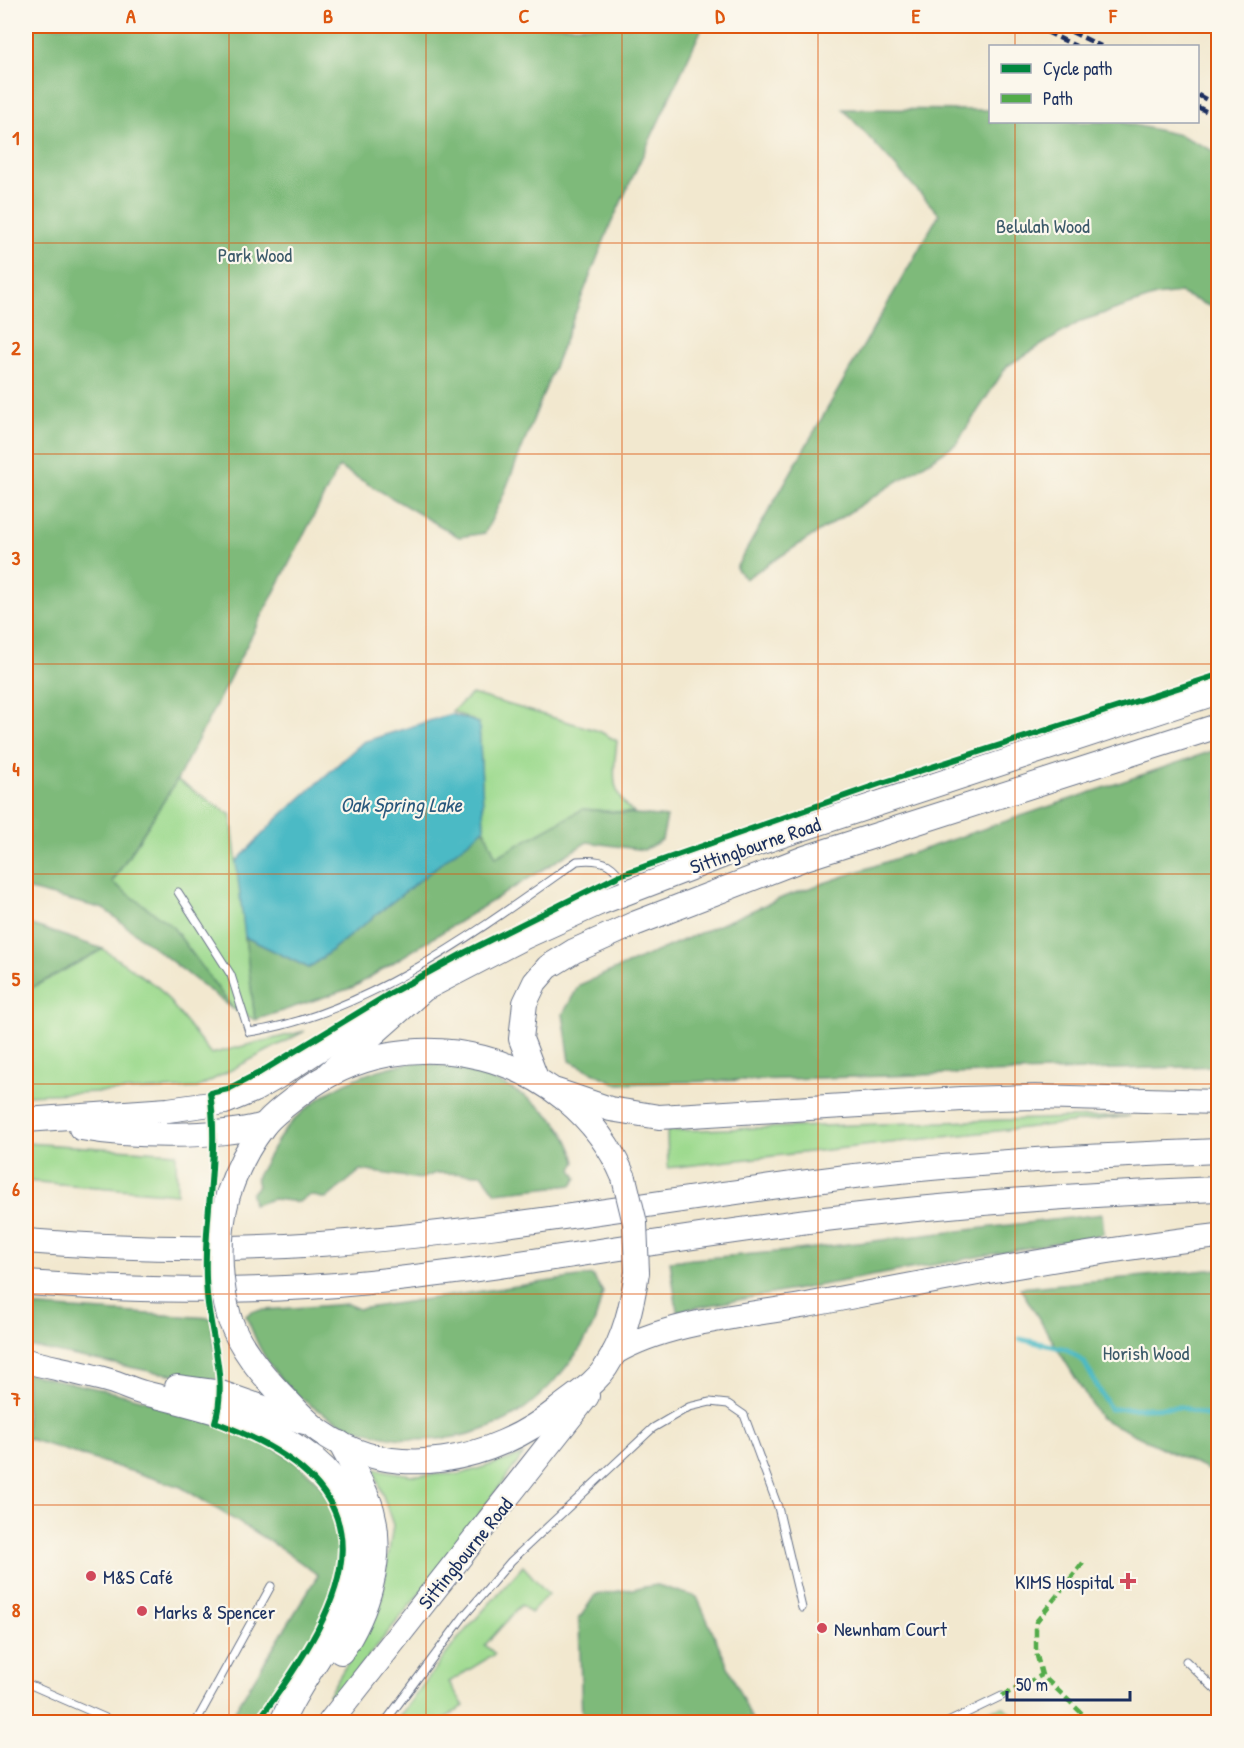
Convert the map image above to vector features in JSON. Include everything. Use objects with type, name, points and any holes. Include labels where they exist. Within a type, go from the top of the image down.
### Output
[{"type":"highway","name":"Sittingbourne Road","points":[[264,1125],[329,1073],[424,989],[524,937],[629,890],[813,824],[1218,692]]},
{"type":"highway","name":"Sittingbourne Road","points":[[536,1078],[521,1039],[525,1003],[535,982],[548,967],[574,951],[634,924],[805,858],[1218,726]]},
{"type":"highway","points":[[30,1120],[176,1110],[233,1100],[277,1077],[395,999],[424,989]]},
{"type":"highway","points":[[26,1361],[111,1381],[221,1394],[312,1426],[340,1443],[384,1457],[413,1461],[464,1456],[500,1445],[527,1431],[595,1381],[614,1353],[628,1320],[637,1272],[635,1223],[624,1178],[592,1124],[557,1091],[536,1078],[475,1056],[426,1052],[372,1057],[329,1073]]},
{"type":"highway","points":[[557,1091],[610,1110],[659,1117],[962,1099],[1046,1097],[1218,1102]]},
{"type":"highway","points":[[30,1120],[86,1129],[135,1133],[215,1132],[264,1125]]},
{"type":"highway","points":[[264,1125],[241,1161],[228,1196],[219,1255],[221,1283],[230,1320],[253,1362],[312,1426]]},
{"type":"highway","points":[[26,1241],[191,1249],[320,1244],[459,1231],[851,1177],[1087,1158],[1218,1151]]},
{"type":"highway","points":[[26,1283],[169,1290],[366,1283],[553,1259],[814,1220],[1036,1198],[1218,1188]]},
{"type":"highway","points":[[614,1353],[647,1337],[717,1321],[1024,1264],[1218,1236]]},
{"type":"highway","points":[[111,1381],[140,1392],[218,1411],[276,1434],[318,1463],[330,1476],[349,1505],[356,1549],[351,1589],[338,1627],[293,1696],[282,1722]]},
{"type":"highway","name":"Sittingbourne Road","points":[[330,1722],[582,1405],[595,1381]]},
{"type":"highway","points":[[292,1722],[353,1634],[370,1593],[376,1547],[372,1511],[340,1443]]},
{"type":"lane","points":[[178,892],[231,975],[249,1032],[268,1030],[349,1003],[469,937],[577,861],[597,859],[613,867],[629,890]]},
{"type":"lane","points":[[385,1722],[464,1616],[511,1562],[645,1434],[664,1419],[689,1407],[710,1402],[728,1404],[744,1415],[778,1507],[802,1608]]},
{"type":"lane","points":[[196,1722],[271,1586]]},
{"type":"lane","points":[[1186,1661],[1218,1692]]},
{"type":"lane","points":[[26,1683],[115,1722]]},
{"type":"lane","points":[[948,1722],[1002,1696]]},
{"type":"lane","points":[[26,1717],[37,1722]]},
{"type":"green space","name":"Park Wood","points":[[26,26],[703,26],[609,228],[503,496],[485,533],[459,537],[339,467],[177,780],[112,882],[172,926],[233,1009],[104,909],[26,889]]},
{"type":"green space","name":"Belulah Wood","points":[[843,109],[989,110],[989,123],[1125,123],[1180,135],[1218,153],[1218,310],[1180,293],[1156,296],[1081,321],[1007,366],[956,444],[745,579],[736,568],[939,214]]},
{"type":"green space","points":[[472,694],[599,731],[617,741],[614,771],[616,789],[634,813],[583,809],[496,858],[484,829],[479,723],[452,711]]},
{"type":"green space","points":[[1218,749],[1218,1066],[617,1084],[570,1061],[563,1014],[579,985],[786,896]]},
{"type":"green space","points":[[177,780],[231,815],[255,1020],[233,1009],[172,926],[112,883]]},
{"type":"green space","points":[[583,809],[667,817],[662,840],[644,850],[587,842],[354,987],[255,1020],[245,937],[309,968],[484,829],[496,857]]},
{"type":"green space","points":[[26,923],[103,949],[26,991]]},
{"type":"green space","points":[[103,949],[159,988],[211,1054],[305,1031],[197,1088],[26,1095],[26,991]]},
{"type":"green space","points":[[416,1062],[439,1065],[489,1079],[535,1103],[568,1139],[576,1162],[572,1169],[577,1178],[572,1185],[496,1193],[482,1174],[436,1173],[420,1179],[361,1170],[326,1199],[310,1195],[299,1202],[273,1199],[253,1205],[251,1194],[258,1186],[256,1178],[280,1136],[303,1111],[332,1090],[364,1075]]},
{"type":"green space","points":[[1130,1116],[668,1168],[667,1131]]},
{"type":"green space","points":[[26,1143],[176,1153],[177,1194],[26,1181]]},
{"type":"green space","points":[[1102,1214],[1104,1234],[677,1311],[670,1261],[789,1251]]},
{"type":"green space","name":"Horish Wood","points":[[1218,1269],[1218,1475],[1100,1418],[1020,1288]]},
{"type":"green space","points":[[592,1275],[603,1292],[597,1315],[580,1348],[560,1374],[538,1397],[515,1415],[482,1430],[446,1438],[410,1439],[374,1434],[340,1422],[309,1404],[282,1380],[261,1350],[246,1316],[252,1311],[347,1304],[359,1309]]},
{"type":"green space","points":[[26,1306],[211,1318],[219,1380],[154,1372],[26,1346]]},
{"type":"green space","points":[[26,1373],[141,1399],[224,1425],[262,1441],[294,1461],[320,1485],[327,1495],[340,1530],[341,1556],[338,1581],[332,1600],[314,1637],[256,1722],[228,1722],[318,1575],[279,1547],[181,1487],[26,1438]]},
{"type":"green space","points":[[523,1455],[432,1578],[334,1699],[328,1695],[380,1610],[393,1525],[374,1469],[411,1475],[461,1474]]},
{"type":"green space","points":[[523,1566],[548,1594],[531,1613],[521,1605],[485,1645],[495,1654],[449,1682],[464,1706],[439,1722],[395,1722],[457,1640]]},
{"type":"green space","points":[[657,1585],[697,1597],[753,1722],[582,1722],[579,1619],[595,1595]]},
{"type":"green space","points":[[1004,1707],[1022,1722],[982,1722],[984,1711]]},
{"type":"water","name":"Oak Spring Lake","points":[[451,714],[479,723],[484,829],[309,968],[245,937],[236,862],[275,821],[363,742]]},
{"type":"waterway","points":[[1020,1339],[1066,1349],[1084,1362],[1110,1409],[1180,1407],[1218,1419]]},
{"type":"railway","points":[[1034,26],[1074,45]]},
{"type":"railway","points":[[1059,26],[1099,45]]},
{"type":"railway","points":[[1199,96],[1218,106]]},
{"type":"railway","points":[[1199,108],[1218,118]]},
{"type":"marked path","points":[[1083,1563],[1036,1622],[1036,1652],[1042,1675],[1091,1722]]},
{"type":"marked path","points":[[1002,1696],[1042,1675]]},
{"type":"cycle path","points":[[257,1722],[317,1631],[335,1589],[342,1550],[335,1513],[314,1480],[274,1449],[215,1422],[220,1393],[206,1277],[213,1146],[210,1093],[228,1089],[259,1073],[389,994],[466,952],[620,875],[879,784],[1218,675]]},
{"type":"place","name":"M&S Café","points":[[91,1576]]},
{"type":"place","name":"KIMS Hospital","points":[[1128,1581]]},
{"type":"place","name":"Marks & Spencer","points":[[142,1611]]},
{"type":"place","name":"Newnham Court","points":[[822,1628]]}]
